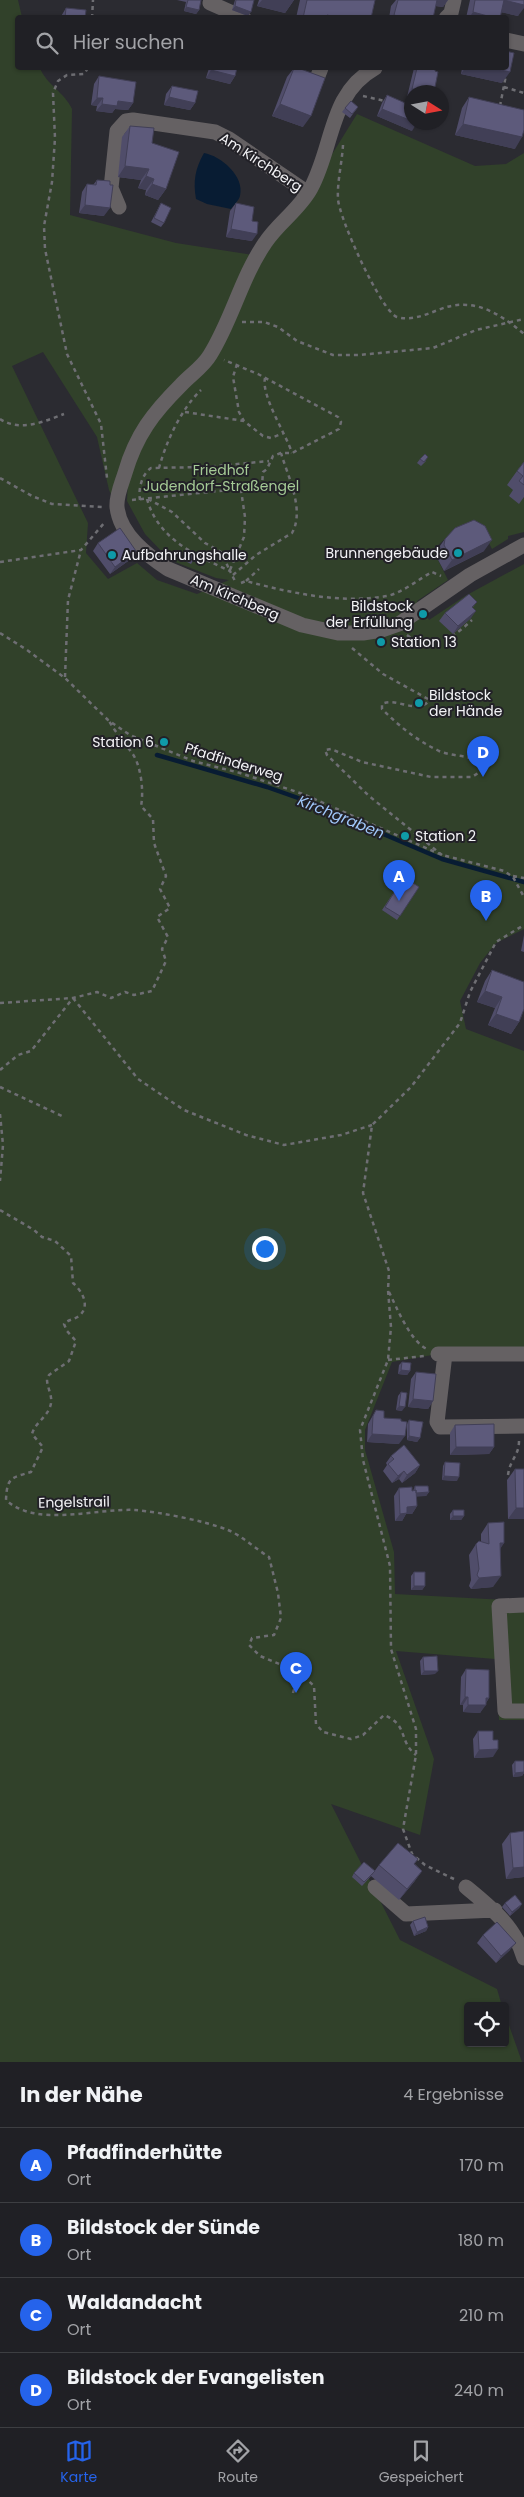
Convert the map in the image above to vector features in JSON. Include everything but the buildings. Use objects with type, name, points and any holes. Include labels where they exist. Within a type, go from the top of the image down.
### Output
[{"type":"street","points":[[448,15],[454,0]]},
{"type":"street","points":[[210,3],[237,15]]},
{"type":"street","points":[[509,41],[524,44]]},
{"type":"street","name":"Am Kirchberg","points":[[366,70],[349,89],[338,111],[320,170],[308,193],[265,243],[240,288],[229,320],[209,357],[180,385],[141,431],[130,457],[118,504],[125,528],[133,540],[150,557],[168,569],[302,625],[338,633],[382,630],[398,624],[456,584],[524,545]]},
{"type":"street","name":"Am Kirchberg","points":[[119,207],[111,188],[117,131],[126,121],[133,120],[216,132],[308,193]]},
{"type":"street","points":[[522,1426],[440,1427],[438,1422],[442,1354],[524,1354]]},
{"type":"street","points":[[524,1605],[500,1606],[505,1711],[524,1711]]},
{"type":"street","points":[[375,1886],[406,1914],[495,1910]]},
{"type":"street","points":[[466,1886],[495,1910],[515,1935],[524,1958]]},
{"type":"path","points":[[92,15],[93,0]]},
{"type":"path","points":[[87,70],[84,74],[66,75],[58,81],[53,93],[55,138],[52,182],[44,226],[45,249],[67,354],[101,424],[108,483]]},
{"type":"path","points":[[499,111],[507,70]]},
{"type":"path","points":[[504,87],[524,93]]},
{"type":"path","points":[[349,89],[371,99],[387,102]]},
{"type":"path","points":[[344,139],[338,198],[340,216],[386,308],[396,316],[409,318],[420,317],[444,308],[468,304],[490,310],[510,322],[524,334]]},
{"type":"path","points":[[229,320],[236,322],[264,322],[278,327],[297,341],[332,355],[433,348],[476,330],[524,318]]},
{"type":"path","points":[[0,478],[32,496],[52,504],[118,504],[147,499],[242,490],[262,485],[263,472],[267,469],[269,461],[273,456],[281,453],[292,453],[339,429],[341,422],[338,417],[237,364],[209,357]]},
{"type":"path","points":[[237,364],[233,377],[239,412],[244,421],[263,436],[271,438],[284,434]]},
{"type":"path","points":[[265,378],[264,384],[292,453]]},
{"type":"path","points":[[159,468],[165,448],[185,412],[201,390]]},
{"type":"path","points":[[185,412],[244,421]]},
{"type":"path","points":[[0,419],[7,424],[28,426],[64,414]]},
{"type":"path","points":[[233,575],[256,555],[292,534],[295,528],[297,509],[281,453]]},
{"type":"path","points":[[140,500],[140,488],[146,471],[151,468],[269,461]]},
{"type":"path","points":[[230,571],[244,537],[245,517],[242,490]]},
{"type":"path","points":[[147,499],[156,521],[172,537],[195,555],[230,571]]},
{"type":"path","points":[[147,499],[172,512],[205,543],[221,552],[233,575],[235,587],[246,581],[259,569]]},
{"type":"path","points":[[64,678],[68,600],[81,550],[118,504]]},
{"type":"path","points":[[0,562],[57,552],[81,550]]},
{"type":"path","points":[[246,581],[310,596],[351,598],[389,596],[432,572],[456,584]]},
{"type":"path","points":[[398,624],[413,639],[434,644],[454,637],[472,620]]},
{"type":"path","name":"Pfadfinderweg","points":[[0,633],[27,650],[64,678],[108,720],[130,735],[193,761],[240,773],[303,794],[442,855],[504,871],[513,877],[524,878]]},
{"type":"path","points":[[338,633],[357,654],[383,674],[428,699],[428,702],[420,706],[387,701],[382,704],[382,709],[394,721],[416,739],[442,752],[480,761],[486,768],[472,777],[431,777],[362,762],[331,749],[325,750],[327,755],[369,796],[442,855]]},
{"type":"path","points":[[0,1003],[73,998],[97,992],[111,998],[125,992],[134,995],[152,991],[166,962],[162,949],[168,937],[157,917],[170,908],[160,889],[166,876],[154,843],[153,819],[142,806],[144,791],[134,754],[118,738],[108,720]]},
{"type":"path","points":[[513,877],[524,897]]},
{"type":"path","points":[[73,998],[138,1079],[184,1110],[246,1135],[284,1145],[341,1134],[372,1125],[412,1087],[460,1024],[470,992],[496,942],[524,924]]},
{"type":"path","points":[[0,1070],[18,1055],[30,1051],[73,998]]},
{"type":"path","points":[[0,1087],[62,1116]]},
{"type":"path","points":[[0,1114],[3,1144],[0,1158],[0,1181]]},
{"type":"path","points":[[372,1125],[363,1193],[389,1271],[388,1290],[391,1327],[388,1360],[360,1430],[363,1460],[390,1566],[391,1648],[416,1729],[416,1756],[402,1829],[412,1854],[425,1866],[466,1886]]},
{"type":"path","name":"Engelstrail","points":[[0,1210],[34,1230],[42,1237],[54,1241],[71,1256],[73,1283],[85,1299],[84,1308],[79,1316],[68,1320],[64,1324],[67,1331],[76,1341],[72,1356],[48,1379],[52,1398],[50,1407],[35,1426],[32,1434],[42,1447],[31,1472],[11,1478],[6,1485],[6,1500],[16,1509],[29,1513],[56,1515],[135,1510],[175,1516],[228,1530],[269,1558],[278,1593],[282,1618],[274,1635],[252,1638],[249,1645],[260,1656],[299,1672],[314,1686],[316,1724],[323,1732],[351,1739],[363,1735],[384,1715],[396,1720],[402,1729],[408,1749],[416,1756]]},
{"type":"path","points":[[388,1290],[406,1325],[421,1346],[442,1354]]},
{"type":"path","points":[[388,1360],[442,1354]]},
{"type":"path","points":[[508,1475],[510,1463],[518,1452],[522,1426]]},
{"type":"path","points":[[293,1692],[299,1672]]},
{"type":"green space","name":"Friedhof Judendorf-Straßengel","points":[[0,0],[18,0],[22,15],[15,15],[15,70],[41,70],[72,109],[70,215],[176,243],[253,255],[308,193],[357,114],[475,166],[506,164],[524,153],[524,465],[513,490],[519,503],[524,497],[524,532],[508,536],[508,539],[492,549],[478,522],[446,538],[436,547],[436,556],[448,580],[417,601],[429,620],[465,596],[524,564],[524,929],[496,943],[480,963],[460,1001],[466,1029],[524,1051],[524,1351],[438,1354],[392,1362],[365,1430],[365,1450],[394,1552],[395,1594],[524,1601],[524,1720],[499,1720],[495,1659],[396,1651],[434,1759],[420,1835],[331,1804],[400,1940],[497,1989],[501,2002],[464,2002],[464,2047],[509,2047],[509,2025],[522,2062],[0,2062]],"holes":[[[43,352],[97,437],[109,490],[117,507],[129,461],[127,501],[145,534],[170,560],[216,578],[229,580],[197,594],[157,580],[137,563],[108,579],[86,553],[88,523],[12,366]]]},
{"type":"water","points":[[204,153],[218,158],[230,168],[239,181],[240,196],[231,209],[207,204],[196,199],[196,175]]},
{"type":"waterway","name":"Kirchgraben","points":[[157,755],[267,787],[301,799],[442,859],[524,882]]},
{"type":"place","name":"Brunnengebäude","points":[[458,553]]},
{"type":"place","name":"Aufbahrungshalle","points":[[112,555]]},
{"type":"place","name":"Bildstock der Erfüllung","points":[[423,614]]},
{"type":"place","name":"Station 13","points":[[381,642]]},
{"type":"place","name":"Bildstock der Hände","points":[[419,703]]},
{"type":"place","name":"Station 6","points":[[164,742]]},
{"type":"place","name":"Bildstock der Evangelisten","points":[[483,777]]},
{"type":"place","name":"Station 2","points":[[405,836]]},
{"type":"place","name":"Pfadfinderhütte","points":[[399,901]]},
{"type":"place","name":"Bildstock der Sünde","points":[[486,921]]},
{"type":"place","name":"Waldandacht","points":[[296,1693]]}]
